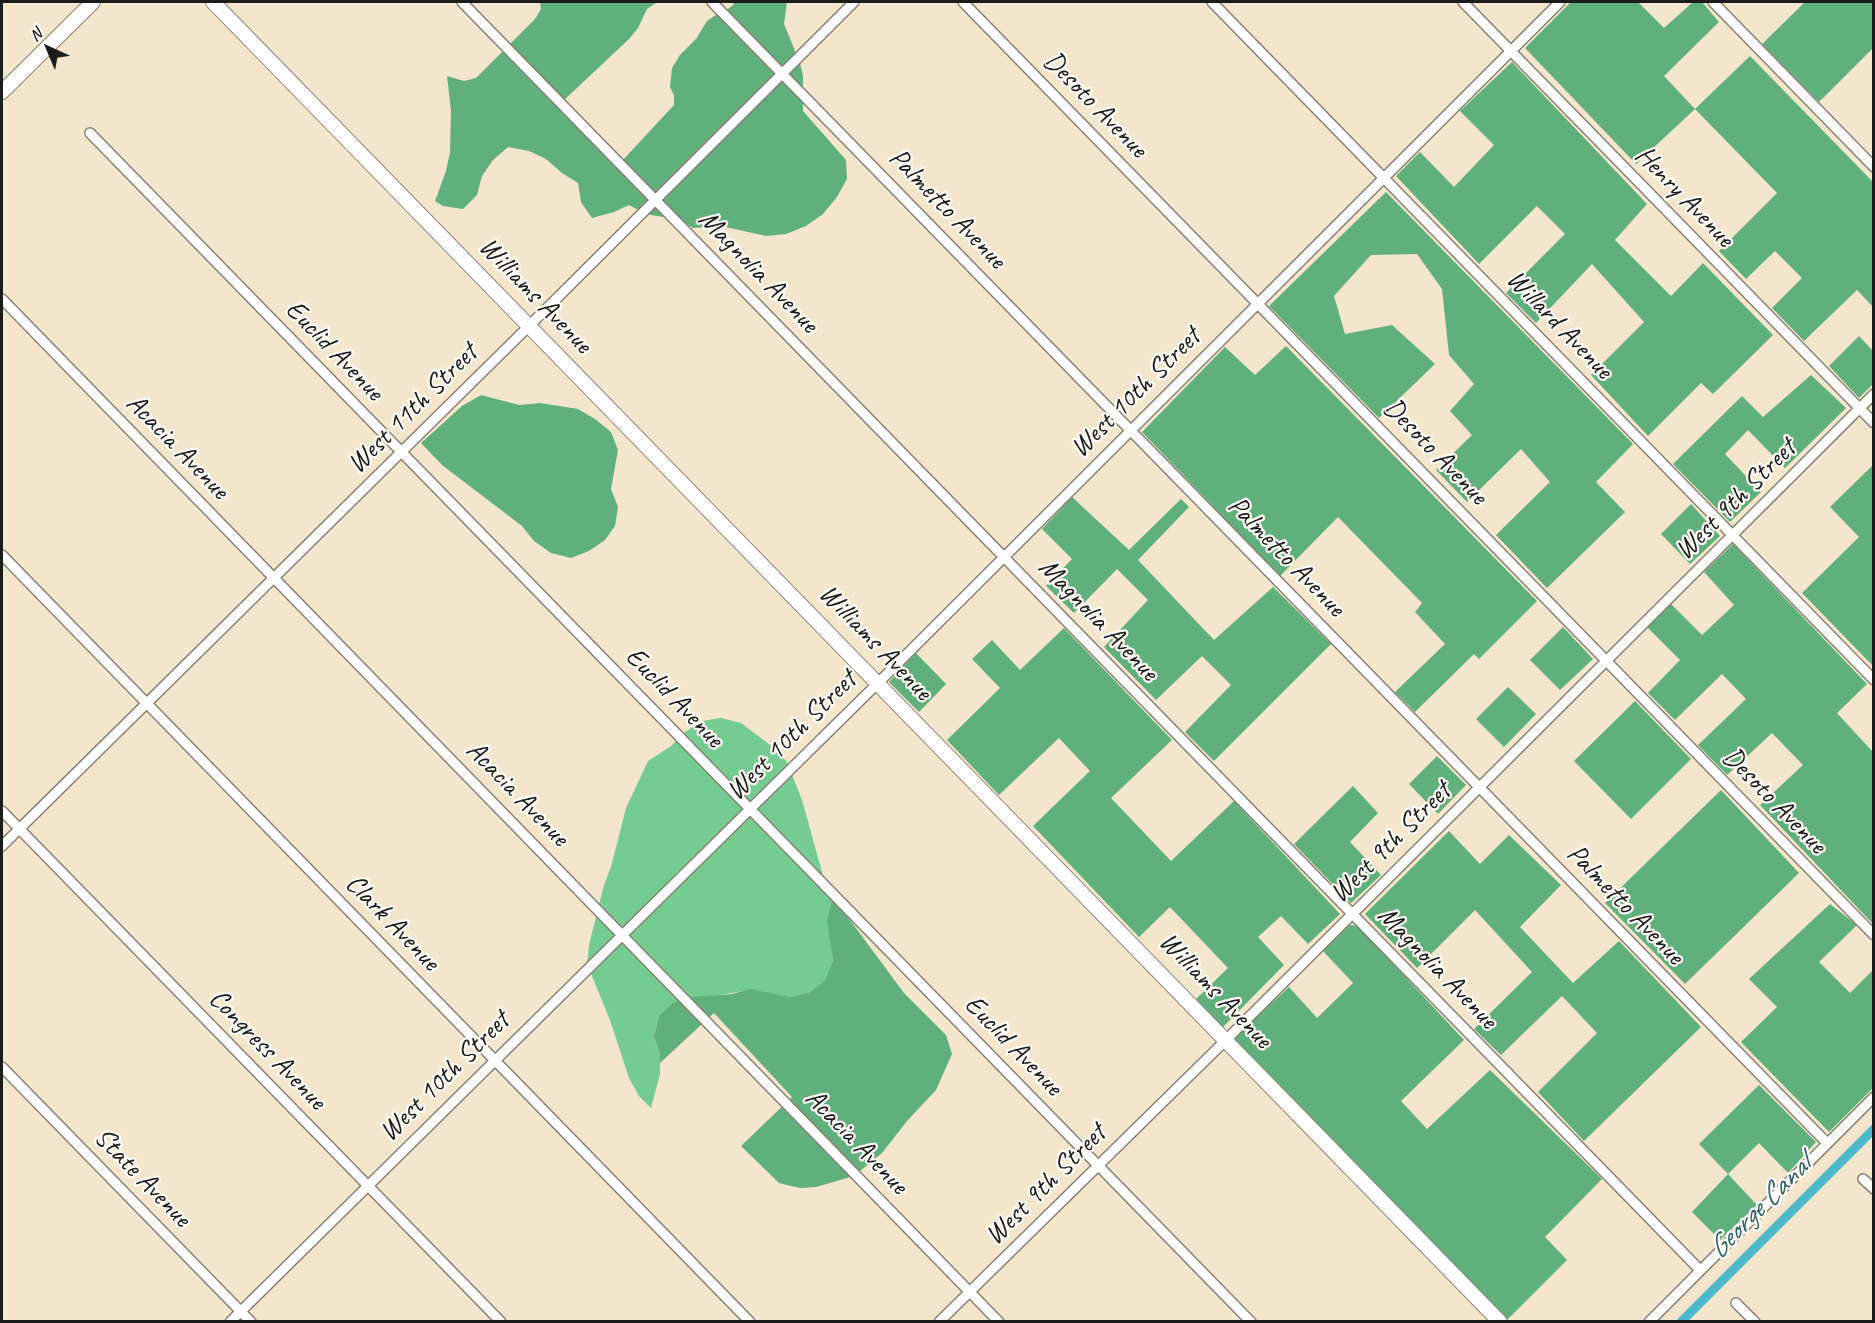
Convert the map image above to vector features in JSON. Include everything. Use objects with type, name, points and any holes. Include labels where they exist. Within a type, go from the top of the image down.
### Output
[{"type":"street","points":[[2,92],[93,2]]},
{"type":"street","name":"Williams Avenue","points":[[213,2],[1500,1322]]},
{"type":"street","name":"Magnolia Avenue","points":[[462,2],[1700,1270]]},
{"type":"street","name":"Palmetto Avenue","points":[[712,2],[1827,1143]]},
{"type":"street","name":"West 11th Street","points":[[2,846],[854,2]]},
{"type":"street","name":"Desoto Avenue","points":[[963,2],[1874,935]]},
{"type":"street","name":"Willard Avenue","points":[[1212,2],[1874,680]]},
{"type":"street","name":"Henry Avenue","points":[[1463,2],[1874,423]]},
{"type":"street","name":"West 10th Street","points":[[230,1322],[878,683],[1560,2]]},
{"type":"street","points":[[1713,2],[1874,166]]},
{"type":"street","name":"Euclid Avenue","points":[[90,133],[1251,1322]]},
{"type":"street","name":"Acacia Avenue","points":[[2,299],[999,1322]]},
{"type":"street","name":"West 9th Street","points":[[939,1322],[1226,1040],[1874,394]]},
{"type":"street","name":"Clark Avenue","points":[[2,555],[750,1322]]},
{"type":"street","name":"Congress Avenue","points":[[2,811],[501,1322]]},
{"type":"street","name":"State Avenue","points":[[2,1066],[251,1322]]},
{"type":"street","points":[[1649,1322],[1874,1098]]},
{"type":"street","points":[[1863,1179],[1874,1189]]},
{"type":"street","points":[[1736,1303],[1755,1322]]},
{"type":"green space","points":[[540,2],[657,2],[647,9],[638,28],[629,39],[562,102],[621,162],[674,105],[674,95],[670,87],[672,68],[680,55],[696,39],[707,21],[720,12],[723,13],[734,4],[732,2],[787,2],[784,24],[803,76],[803,111],[846,160],[847,179],[837,197],[823,214],[806,226],[786,234],[766,236],[721,226],[693,228],[680,220],[646,214],[629,205],[592,218],[581,202],[578,183],[546,159],[529,151],[508,147],[493,160],[482,176],[477,195],[463,209],[443,206],[435,201],[450,152],[451,111],[447,76],[464,81],[476,78],[535,19],[541,9]]},
{"type":"green space","points":[[1571,2],[1638,2],[1664,28],[1693,2],[1702,2],[1719,22],[1664,76],[1695,109],[1636,164],[1525,48]]},
{"type":"green space","points":[[1805,2],[1873,2],[1873,48],[1819,102],[1762,44]]},
{"type":"green space","points":[[1750,56],[1873,182],[1873,307],[1857,290],[1804,341],[1772,308],[1802,278],[1775,251],[1746,279],[1719,251],[1777,193],[1695,109]]},
{"type":"green space","points":[[1512,62],[1647,204],[1615,240],[1671,296],[1703,263],[1773,335],[1713,394],[1701,383],[1648,436],[1591,375],[1644,322],[1592,264],[1536,323],[1506,293],[1565,234],[1537,206],[1479,264],[1396,176],[1420,152],[1454,187],[1494,145],[1460,111]]},
{"type":"green space","points":[[1386,192],[1633,444],[1596,482],[1625,512],[1547,588],[1496,535],[1550,482],[1521,449],[1467,502],[1436,470],[1472,435],[1450,411],[1474,384],[1449,355],[1442,289],[1417,254],[1371,255],[1334,296],[1345,334],[1392,325],[1435,364],[1379,418],[1269,306]]},
{"type":"green space","points":[[1859,336],[1874,352],[1873,384],[1859,398],[1829,366]]},
{"type":"green space","points":[[1286,346],[1537,601],[1479,659],[1474,654],[1415,712],[1395,692],[1445,644],[1415,612],[1422,603],[1338,517],[1280,576],[1142,432],[1225,347],[1255,375]]},
{"type":"green space","points":[[1811,375],[1846,408],[1785,468],[1748,430],[1725,454],[1761,492],[1730,522],[1673,464],[1742,396],[1763,417]]},
{"type":"green space","points":[[481,395],[519,405],[540,403],[578,409],[611,432],[618,450],[611,489],[618,507],[615,526],[605,540],[589,551],[571,558],[551,553],[534,541],[522,526],[442,465],[421,443],[462,406]]},
{"type":"green space","points":[[1873,465],[1873,666],[1802,593],[1859,537],[1830,507]]},
{"type":"green space","points":[[1072,497],[1129,550],[1181,499],[1189,507],[1138,560],[1214,640],[1273,587],[1331,644],[1214,761],[1185,732],[1231,685],[1202,656],[1156,700],[1104,647],[1148,600],[1117,569],[1074,613],[1046,586],[1072,559],[1042,529]]},
{"type":"green space","points":[[1691,504],[1720,536],[1690,564],[1661,534]]},
{"type":"green space","points":[[1733,544],[1867,684],[1837,713],[1873,750],[1873,924],[1760,805],[1803,765],[1772,733],[1727,775],[1698,745],[1746,699],[1722,674],[1675,720],[1648,693],[1680,660],[1647,627],[1671,604],[1702,635],[1734,605],[1704,572]]},
{"type":"green space","points":[[1563,627],[1593,659],[1560,690],[1530,660]]},
{"type":"green space","points":[[1064,628],[1172,740],[1111,798],[1171,861],[1234,801],[1340,914],[1308,944],[1281,916],[1258,937],[1284,965],[1223,1027],[1196,999],[1228,968],[1170,907],[1139,937],[1033,826],[1090,771],[1059,738],[999,795],[947,740],[1000,688],[972,659],[992,640],[1020,670]]},
{"type":"green space","points":[[916,653],[946,684],[919,712],[889,682]]},
{"type":"green space","points":[[1508,687],[1536,714],[1504,747],[1476,719]]},
{"type":"green space","points":[[1635,701],[1691,759],[1631,819],[1574,761]]},
{"type":"green space","points":[[721,718],[741,723],[773,747],[787,762],[802,800],[824,879],[833,897],[831,940],[833,960],[825,980],[810,992],[790,997],[751,990],[712,996],[659,1016],[654,1036],[660,1054],[660,1074],[651,1108],[639,1096],[629,1078],[610,1020],[587,964],[589,945],[626,808],[648,761],[702,721]]},
{"type":"green space","points":[[1437,756],[1466,785],[1438,814],[1409,784]]},
{"type":"green space","points":[[1353,786],[1378,813],[1350,842],[1381,875],[1351,903],[1294,844]]},
{"type":"green space","points":[[1721,790],[1799,873],[1685,984],[1605,903]]},
{"type":"green space","points":[[1449,831],[1480,864],[1509,835],[1561,885],[1520,927],[1573,983],[1619,941],[1701,1027],[1584,1141],[1538,1092],[1597,1033],[1562,996],[1501,1055],[1474,1029],[1532,972],[1475,910],[1417,968],[1365,914]]},
{"type":"green space","points":[[833,897],[904,993],[946,1035],[952,1054],[936,1090],[907,1121],[882,1153],[854,1176],[816,1187],[800,1188],[779,1183],[741,1146],[792,1097],[714,1013],[660,1063],[660,1054],[654,1036],[659,1016],[673,1003],[691,997],[732,994],[751,989],[790,997],[810,992],[825,980],[833,960],[827,921]]},
{"type":"green space","points":[[1830,904],[1857,925],[1819,962],[1850,993],[1873,970],[1874,1087],[1829,1132],[1741,1042],[1777,1007],[1749,979]]},
{"type":"green space","points":[[1350,925],[1358,926],[1464,1040],[1401,1101],[1427,1129],[1490,1070],[1602,1179],[1545,1237],[1567,1260],[1507,1320],[1233,1039],[1289,987],[1317,1018],[1353,983],[1323,951]]},
{"type":"green space","points":[[1759,1085],[1816,1142],[1788,1173],[1759,1143],[1728,1174],[1699,1144]]},
{"type":"green space","points":[[1728,1174],[1757,1205],[1720,1240],[1692,1212]]},
{"type":"waterway","name":"George Canal","points":[[1681,1322],[1874,1129]]}]
